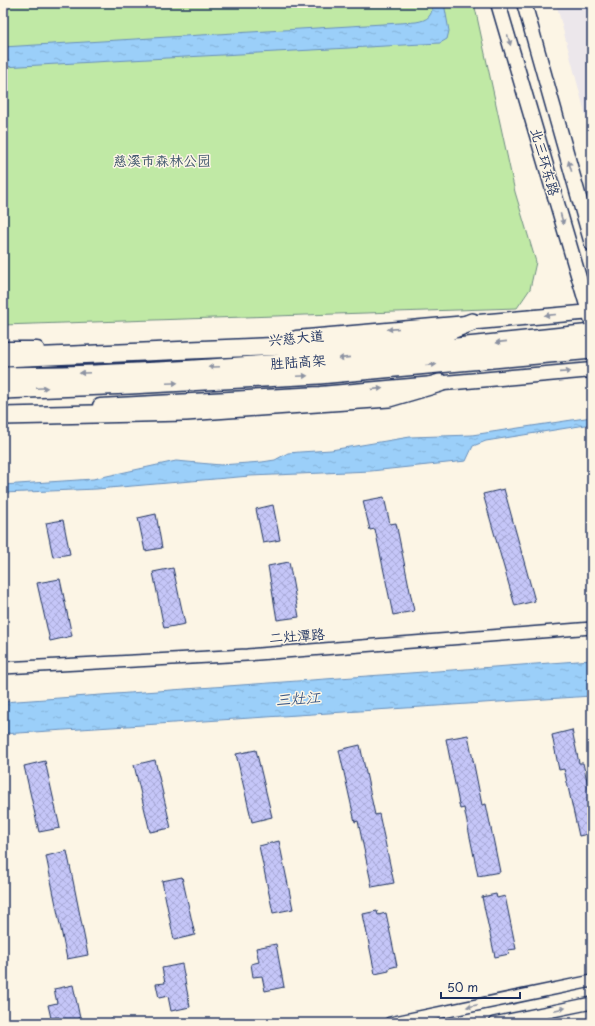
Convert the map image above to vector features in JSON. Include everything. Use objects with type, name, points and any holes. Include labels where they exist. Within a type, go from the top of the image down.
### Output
[{"type":"highway","points":[[3,358],[426,340],[472,322]]},
{"type":"highway","name":"胜陆高架","points":[[3,376],[129,372],[318,361],[592,333]]},
{"type":"highway","name":"胜陆高架","points":[[3,390],[319,375],[592,350]]},
{"type":"highway","points":[[3,416],[186,412],[376,399],[389,398],[440,383]]},
{"type":"main road","name":"北三环东路","points":[[498,3],[591,315]]},
{"type":"main road","name":"北三环东路","points":[[524,3],[592,244]]},
{"type":"main road","name":"兴慈大道","points":[[3,349],[182,348],[472,322],[591,315]]},
{"type":"main road","points":[[3,409],[320,394],[592,370]]},
{"type":"street","name":"二灶潭路","points":[[3,668],[247,655],[592,628]]},
{"type":"street","points":[[390,1023],[592,981]]},
{"type":"street","points":[[494,1023],[592,1003]]},
{"type":"shaded area","points":[[556,3],[592,3],[592,139]]},
{"type":"green space","name":"慈溪市森林公园","points":[[3,3],[474,3],[515,192],[536,262],[530,289],[517,308],[3,325]]},
{"type":"water","points":[[432,3],[444,3],[449,31],[447,39],[440,43],[3,67],[3,47],[416,22],[429,17],[432,11]]},
{"type":"water","points":[[592,417],[592,424],[486,441],[473,446],[466,461],[371,471],[250,476],[97,489],[3,493],[3,485],[93,479],[176,461],[221,465],[262,462],[275,460],[288,453],[331,450],[410,437],[472,435]]},
{"type":"water","name":"三灶江","points":[[592,660],[592,696],[3,734],[3,702]]},
{"type":"building","points":[[504,489],[535,601],[515,606],[483,494]]},
{"type":"building","points":[[384,497],[390,524],[396,523],[414,611],[393,615],[375,529],[370,530],[363,501]]},
{"type":"building","points":[[273,505],[280,540],[263,543],[256,509]]},
{"type":"building","points":[[156,514],[162,548],[145,551],[138,518]]},
{"type":"building","points":[[63,520],[70,554],[53,557],[46,523]]},
{"type":"building","points":[[289,562],[299,617],[277,620],[268,566]]},
{"type":"building","points":[[173,568],[185,624],[164,628],[153,572]]},
{"type":"building","points":[[60,579],[72,636],[50,641],[37,583]]},
{"type":"building","points":[[572,730],[579,763],[583,763],[592,803],[592,833],[579,836],[564,769],[559,770],[552,735]]},
{"type":"building","points":[[468,735],[482,805],[486,804],[500,872],[478,876],[464,808],[460,809],[446,739]]},
{"type":"building","points":[[360,745],[375,815],[379,814],[394,883],[372,887],[358,821],[355,822],[339,750]]},
{"type":"building","points":[[256,750],[272,817],[252,822],[236,754]]},
{"type":"building","points":[[155,760],[171,828],[150,832],[134,765]]},
{"type":"building","points":[[45,761],[60,828],[39,832],[24,766]]},
{"type":"building","points":[[279,841],[293,909],[273,913],[259,846]]},
{"type":"building","points":[[67,851],[88,955],[67,959],[46,856]]},
{"type":"building","points":[[182,877],[195,935],[174,940],[162,881]]},
{"type":"building","points":[[496,894],[497,898],[505,896],[516,949],[508,950],[509,954],[495,957],[482,897]]},
{"type":"building","points":[[377,911],[378,915],[386,913],[397,966],[389,968],[389,971],[375,974],[363,914]]},
{"type":"building","points":[[276,944],[284,987],[265,991],[262,976],[253,977],[251,964],[259,962],[256,948]]},
{"type":"building","points":[[182,964],[190,1007],[171,1011],[168,996],[159,998],[156,984],[165,983],[162,968]]},
{"type":"building","points":[[73,985],[81,1023],[60,1023],[59,1017],[51,1018],[48,1005],[57,1003],[54,989]]}]
